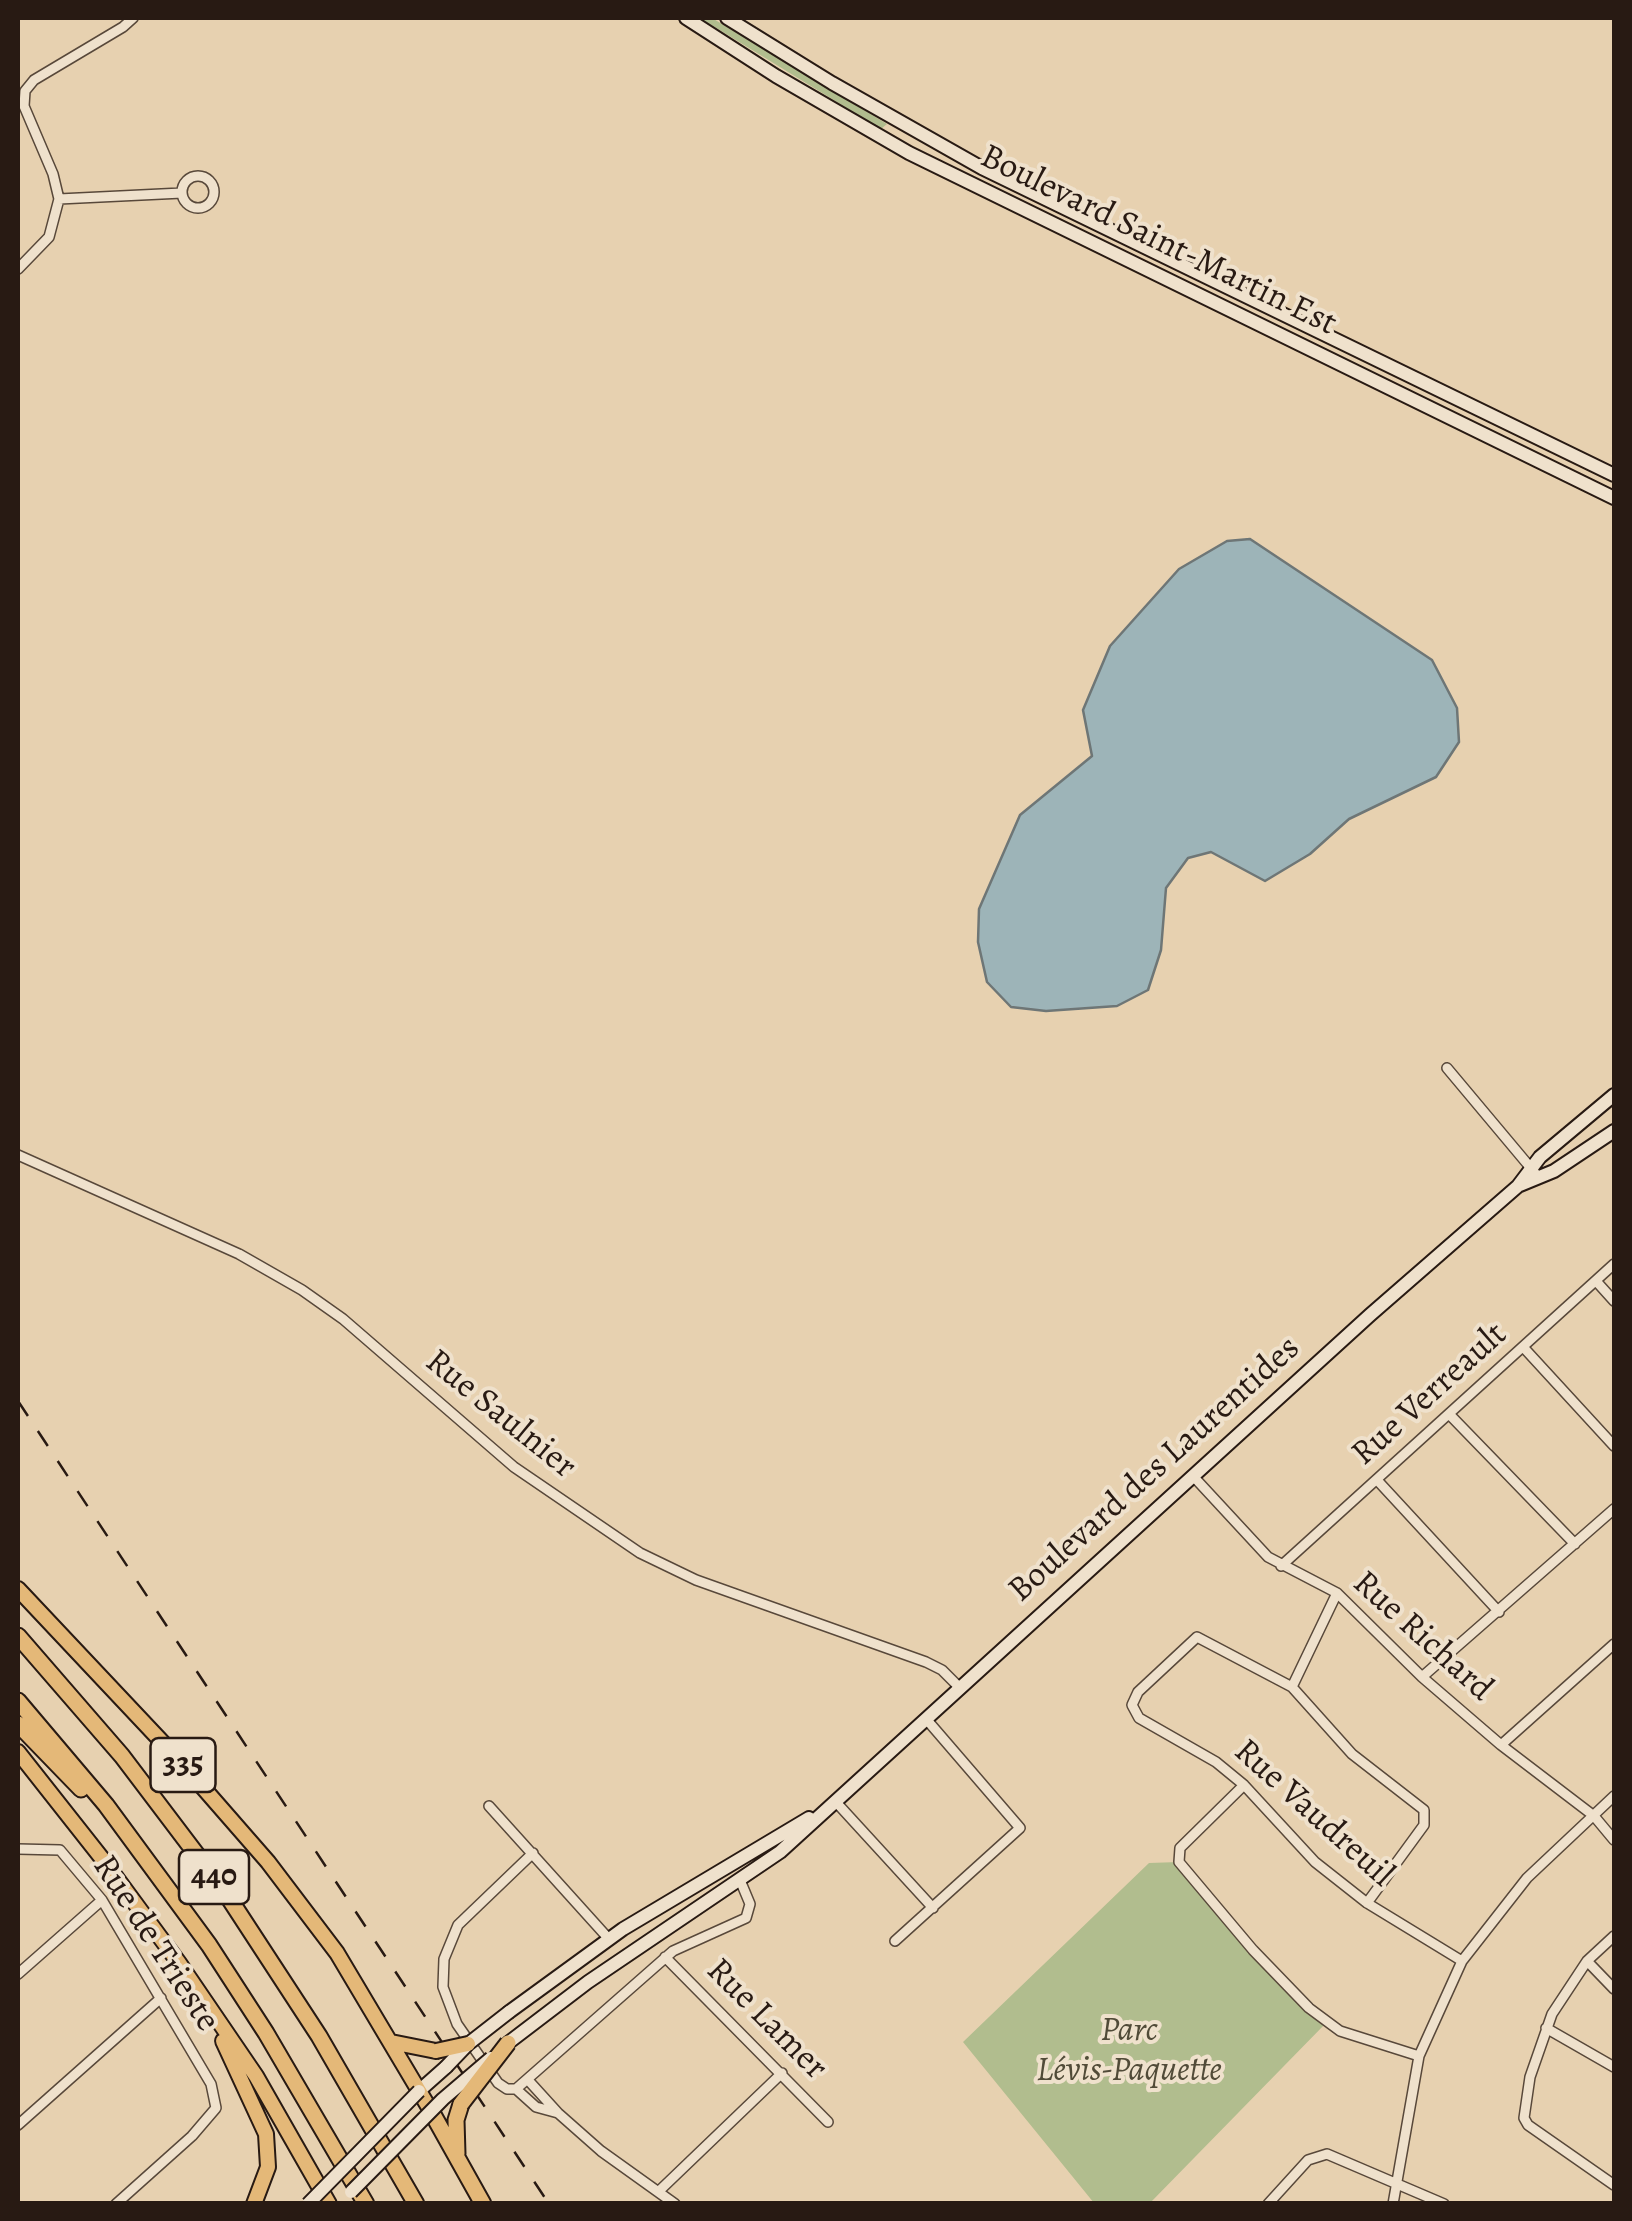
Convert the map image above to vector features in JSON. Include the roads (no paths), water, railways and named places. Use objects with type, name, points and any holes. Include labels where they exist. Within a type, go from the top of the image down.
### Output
[{"type":"highway","name":"440","points":[[18,1636],[138,1776],[240,1914],[326,2047],[416,2204]]},
{"type":"highway","name":"440","points":[[18,1701],[140,1849],[252,2010],[366,2204]]},
{"type":"highway","points":[[18,1724],[140,1849]]},
{"type":"highway","points":[[450,2133],[461,2104],[508,2044]]},
{"type":"highway","points":[[431,2111],[450,2133],[482,2204]]},
{"type":"main road","name":"Boulevard Saint-Martin Est","points":[[686,18],[895,146],[1614,498]]},
{"type":"main road","name":"Boulevard Saint-Martin Est","points":[[727,18],[893,118],[1020,186],[1614,475]]},
{"type":"main road","name":"Boulevard des Laurentides","points":[[1535,1173],[1540,1157],[1614,1095]]},
{"type":"main road","name":"Boulevard des Laurentides","points":[[340,2204],[431,2111],[508,2044],[624,1957],[780,1852],[1417,1272],[1518,1186],[1535,1173],[1557,1170],[1614,1131]]},
{"type":"main road","name":"335","points":[[18,1588],[261,1854],[336,1953],[391,2042]]},
{"type":"main road","points":[[18,1752],[123,1886],[256,2076],[329,2204]]},
{"type":"main road","name":"Boulevard des Laurentides","points":[[308,2204],[468,2044],[509,2012],[608,1938],[835,1802]]},
{"type":"main road","points":[[200,1996],[266,2134],[268,2168],[254,2204]]},
{"type":"main road","points":[[391,2042],[428,2052],[468,2044]]},
{"type":"main road","points":[[391,2042],[431,2111]]},
{"type":"street","points":[[18,269],[49,236],[58,200],[53,174],[24,106],[25,92],[34,80],[132,18]]},
{"type":"street","points":[[58,200],[182,193]]},
{"type":"street","points":[[1446,1068],[1535,1173]]},
{"type":"street","name":"Rue Saulnier","points":[[18,1155],[227,1249],[302,1290],[364,1337],[514,1467],[640,1553],[710,1585],[926,1662],[942,1670],[960,1688]]},
{"type":"street","name":"Rue Verreault","points":[[1281,1566],[1614,1264]]},
{"type":"street","points":[[1596,1280],[1614,1301]]},
{"type":"street","points":[[1524,1348],[1614,1446]]},
{"type":"street","points":[[1449,1414],[1575,1544]]},
{"type":"street","name":"Rue Richard","points":[[1194,1476],[1265,1554],[1337,1593],[1422,1676],[1501,1745],[1594,1816],[1614,1840]]},
{"type":"street","points":[[1377,1480],[1499,1612]]},
{"type":"street","points":[[1422,1676],[1614,1510]]},
{"type":"street","points":[[1337,1593],[1292,1687],[1352,1754],[1424,1810],[1424,1825],[1367,1902]]},
{"type":"street","name":"Rue Vaudreuil","points":[[1292,1687],[1196,1637],[1138,1692],[1132,1705],[1139,1718],[1216,1762],[1244,1785],[1316,1862],[1367,1902],[1462,1961]]},
{"type":"street","points":[[1501,1745],[1614,1644]]},
{"type":"street","points":[[895,1941],[1020,1828],[927,1720]]},
{"type":"street","points":[[1244,1785],[1180,1848],[1179,1862],[1253,1950],[1310,2008],[1340,2031],[1419,2056]]},
{"type":"street","points":[[1393,2204],[1419,2056],[1462,1961],[1527,1878],[1614,1796]]},
{"type":"street","points":[[835,1802],[933,1908]]},
{"type":"street","points":[[489,1806],[608,1938]]},
{"type":"street","name":"Rue de Trieste","points":[[18,1850],[60,1850],[102,1900],[211,2084],[216,2108],[192,2136],[116,2204]]},
{"type":"street","points":[[533,1853],[458,1925],[443,1968],[446,2002],[460,2030],[501,2087],[516,2089],[531,2104],[558,2113]]},
{"type":"street","points":[[516,2089],[665,1957],[685,1944],[746,1918],[750,1904],[740,1880]]},
{"type":"street","points":[[18,1974],[102,1900]]},
{"type":"street","points":[[1614,1936],[1587,1961],[1546,2028],[1530,2077],[1524,2118],[1528,2125],[1614,2185]]},
{"type":"street","name":"Rue Lamer","points":[[665,1957],[828,2122]]},
{"type":"street","points":[[1587,1961],[1614,1989]]},
{"type":"street","points":[[18,2125],[161,1998]]},
{"type":"street","points":[[1546,2028],[1614,2067]]},
{"type":"street","points":[[658,2192],[782,2074]]},
{"type":"street","points":[[528,2080],[601,2151],[675,2204]]},
{"type":"street","points":[[1268,2204],[1308,2160],[1328,2154],[1444,2204]]},
{"type":"water","points":[[1250,539],[1432,660],[1457,708],[1459,742],[1436,777],[1349,819],[1310,854],[1265,881],[1211,852],[1188,858],[1166,888],[1161,950],[1148,990],[1117,1006],[1046,1011],[1011,1007],[987,982],[978,942],[979,909],[1020,815],[1092,756],[1083,710],[1110,646],[1179,569],[1227,541]]},
{"type":"railway","points":[[18,1401],[549,2204]]},
{"type":"park label","name":"Parc Lévis-Paquette","points":[[1129,2051]]}]
